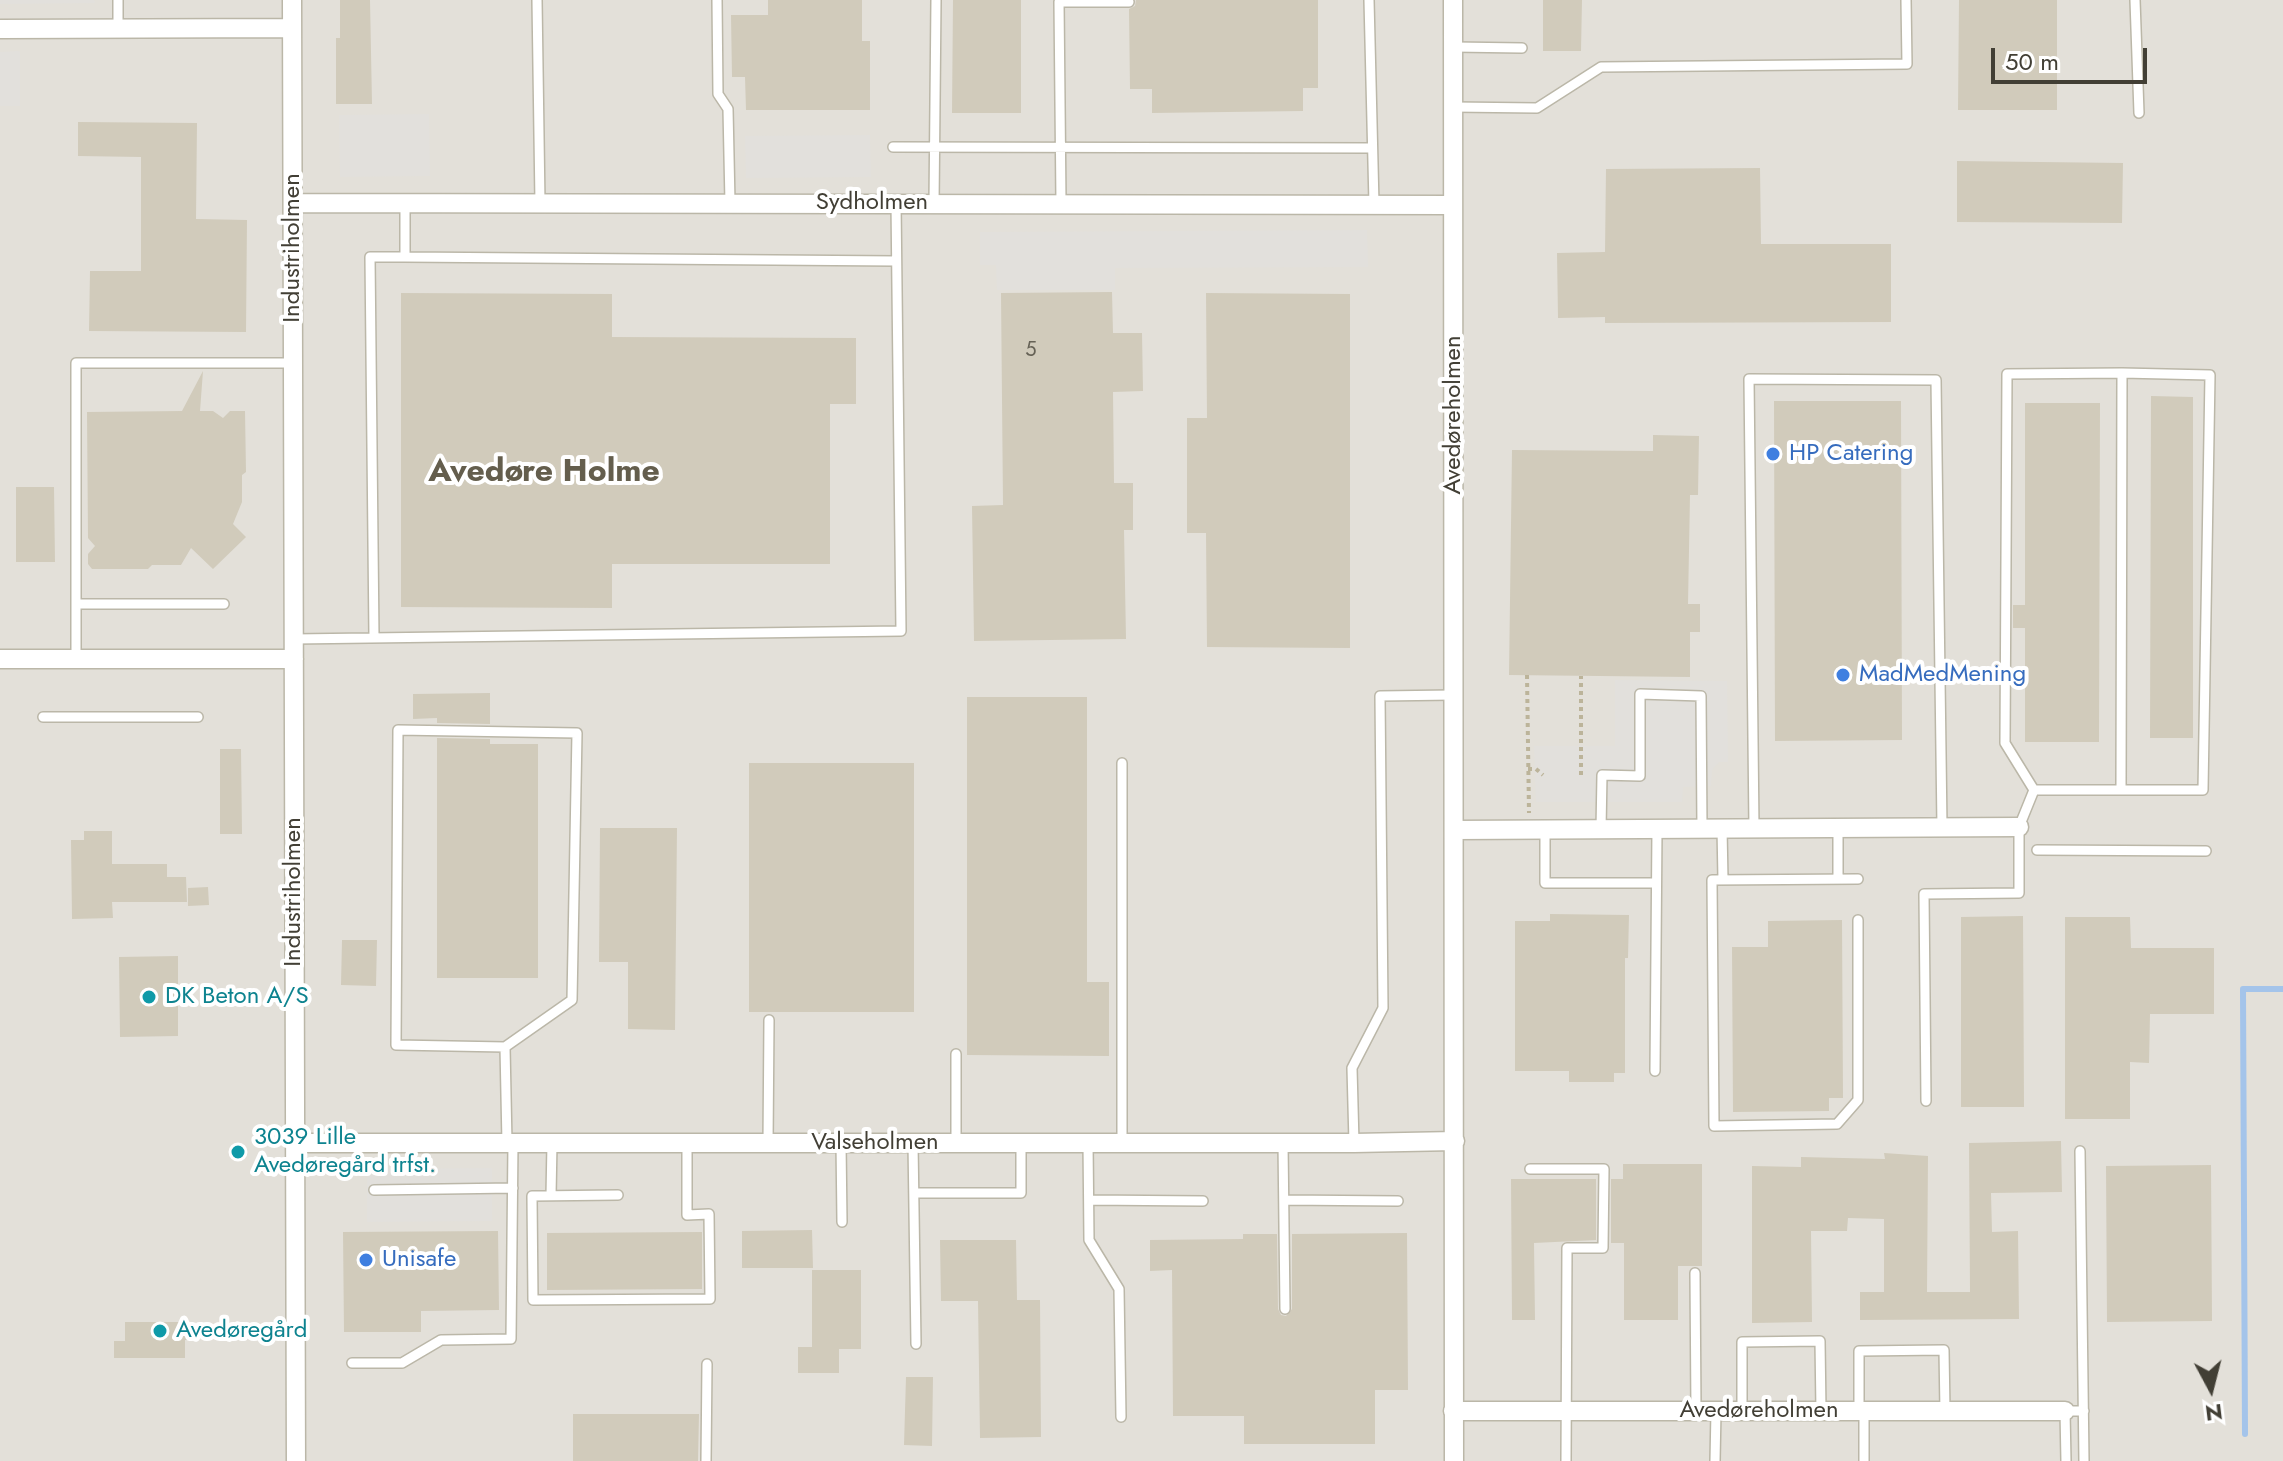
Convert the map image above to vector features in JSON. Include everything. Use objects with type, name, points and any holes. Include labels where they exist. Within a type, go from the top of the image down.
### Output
[{"type":"street","name":"Industriholmen","points":[[292,0],[296,1461]]},
{"type":"street","name":"Avedøreholmen","points":[[1453,0],[1454,1461]]},
{"type":"street","points":[[0,29],[292,28]]},
{"type":"street","name":"Sydholmen","points":[[293,203],[1452,205]]},
{"type":"street","points":[[0,659],[294,659]]},
{"type":"street","points":[[1454,830],[2019,827]]},
{"type":"street","name":"Valseholmen","points":[[295,1143],[1455,1141]]},
{"type":"street","name":"Avedøreholmen","points":[[1453,1411],[2065,1411]]},
{"type":"lane","points":[[118,0],[118,28]]},
{"type":"lane","points":[[537,0],[540,203]]},
{"type":"lane","points":[[717,0],[718,94],[728,109],[730,203]]},
{"type":"lane","points":[[934,204],[936,0]]},
{"type":"lane","points":[[1369,0],[1374,204]]},
{"type":"lane","points":[[1453,107],[1537,108],[1601,67],[1907,64],[1906,0]]},
{"type":"lane","points":[[2135,0],[2139,113]]},
{"type":"lane","points":[[1061,203],[1059,2],[1129,2]]},
{"type":"lane","points":[[1454,47],[1522,48]]},
{"type":"lane","points":[[893,147],[1372,148]]},
{"type":"lane","points":[[405,203],[405,257]]},
{"type":"lane","points":[[294,639],[901,631],[896,203]]},
{"type":"lane","points":[[374,638],[370,257],[896,261]]},
{"type":"lane","points":[[76,659],[76,363],[293,363]]},
{"type":"lane","points":[[2121,790],[2122,373]]},
{"type":"lane","points":[[2007,374],[2210,375],[2203,790],[2034,790],[2005,743],[2007,374]]},
{"type":"lane","points":[[1754,828],[1749,379],[1936,380],[1942,827]]},
{"type":"lane","points":[[76,604],[224,604]]},
{"type":"lane","points":[[1601,829],[1602,775],[1640,776],[1640,694],[1701,696],[1702,829]]},
{"type":"lane","points":[[1354,1143],[1352,1068],[1383,1008],[1380,696],[1453,695]]},
{"type":"lane","points":[[43,717],[198,717]]},
{"type":"lane","points":[[398,730],[577,733],[572,1000],[505,1047],[396,1045],[398,730]]},
{"type":"lane","points":[[1122,763],[1122,1143]]},
{"type":"lane","points":[[1926,1101],[1924,894],[2019,893],[2019,827],[2034,790]]},
{"type":"lane","points":[[1722,828],[1723,880]]},
{"type":"lane","points":[[1838,828],[1838,879]]},
{"type":"lane","points":[[1655,1071],[1657,829]]},
{"type":"lane","points":[[1537,830],[1545,883],[1656,883]]},
{"type":"lane","points":[[2037,850],[2206,851]]},
{"type":"lane","points":[[1858,879],[1712,880],[1714,1126],[1837,1124],[1858,1100],[1858,920]]},
{"type":"lane","points":[[768,1143],[769,1020]]},
{"type":"lane","points":[[352,1363],[402,1363],[441,1340],[511,1339],[513,1188],[505,1047]]},
{"type":"lane","points":[[956,1054],[956,1143]]},
{"type":"lane","points":[[551,1196],[552,1143]]},
{"type":"lane","points":[[618,1195],[532,1196],[533,1300],[710,1299],[709,1214],[687,1215],[687,1143]]},
{"type":"lane","points":[[841,1143],[842,1222]]},
{"type":"lane","points":[[913,1143],[916,1344]]},
{"type":"lane","points":[[914,1193],[1021,1193],[1021,1143]]},
{"type":"lane","points":[[1088,1143],[1089,1240],[1119,1289],[1121,1417]]},
{"type":"lane","points":[[1283,1143],[1285,1309]]},
{"type":"lane","points":[[2080,1151],[2084,1461]]},
{"type":"lane","points":[[1530,1169],[1604,1169],[1603,1248],[1567,1248],[1566,1461]]},
{"type":"lane","points":[[374,1190],[513,1188]]},
{"type":"lane","points":[[1089,1200],[1203,1201]]},
{"type":"lane","points":[[1284,1200],[1398,1201]]},
{"type":"lane","points":[[1695,1273],[1696,1411]]},
{"type":"lane","points":[[1742,1411],[1742,1342],[1820,1341],[1821,1411]]},
{"type":"lane","points":[[1864,1461],[1859,1351],[1944,1350],[1945,1411]]},
{"type":"lane","points":[[706,1461],[707,1364]]},
{"type":"lane","points":[[1715,1461],[1716,1411]]},
{"type":"lane","points":[[2066,1461],[2065,1411],[2084,1411]]},
{"type":"path","points":[[1527,675],[1528,769],[1537,830]]},
{"type":"path","points":[[1581,676],[1581,775]]},
{"type":"path","points":[[1528,769],[1536,769],[1543,775]]},
{"type":"shaded area","points":[[0,0],[2283,0],[2283,1461],[0,1461]]},
{"type":"shaded area","points":[[0,0],[94,0],[95,3],[0,4]]},
{"type":"shaded area","points":[[20,51],[20,106],[0,106],[0,52]]},
{"type":"shaded area","points":[[429,114],[430,176],[340,177],[339,115]]},
{"type":"shaded area","points":[[870,135],[871,177],[746,178],[745,136]]},
{"type":"shaded area","points":[[1367,230],[1368,267],[1115,268],[1115,290],[997,290],[996,265],[980,265],[980,232]]},
{"type":"shaded area","points":[[1615,680],[1727,681],[1728,762],[1719,762],[1712,770],[1711,786],[1683,787],[1682,802],[1536,802],[1534,746],[1615,746]]},
{"type":"shaded area","points":[[492,1168],[492,1221],[367,1222],[367,1169]]},
{"type":"building","points":[[340,0],[370,0],[372,104],[336,104],[336,38],[340,38]]},
{"type":"building","points":[[768,0],[862,0],[862,41],[870,41],[870,110],[746,110],[745,77],[732,77],[731,15],[768,15]]},
{"type":"building","points":[[953,0],[1021,0],[1021,113],[952,113]]},
{"type":"building","points":[[1136,0],[1318,0],[1318,88],[1303,88],[1303,111],[1152,113],[1152,89],[1130,89],[1129,9],[1135,6]]},
{"type":"building","points":[[1543,0],[1582,0],[1581,51],[1543,51]]},
{"type":"building","points":[[1959,0],[2057,0],[2057,110],[1958,110]]},
{"type":"building","points":[[78,122],[197,123],[196,219],[247,220],[246,332],[89,331],[90,271],[141,271],[141,157],[78,156]]},
{"type":"building","points":[[1957,161],[2123,163],[2122,223],[1957,222]]},
{"type":"building","points":[[1760,168],[1761,244],[1891,244],[1891,322],[1605,323],[1605,317],[1558,318],[1557,253],[1605,252],[1606,169]]},
{"type":"building","points":[[1112,292],[1113,333],[1142,333],[1143,391],[1113,392],[1114,483],[1133,483],[1133,530],[1124,530],[1126,639],[974,641],[972,506],[1003,505],[1001,293]]},
{"type":"building","points":[[401,293],[612,294],[612,337],[856,338],[856,404],[830,404],[830,564],[612,564],[612,608],[401,607]]},
{"type":"building","points":[[1206,293],[1350,294],[1350,648],[1207,647],[1206,533],[1187,533],[1187,418],[1207,418]]},
{"type":"building","points":[[203,371],[200,411],[213,411],[223,418],[230,411],[245,411],[246,472],[242,475],[242,502],[233,524],[246,537],[213,569],[191,548],[181,565],[152,565],[148,569],[92,569],[88,564],[88,554],[95,546],[88,538],[87,412],[182,411]]},
{"type":"building","points":[[2151,396],[2193,397],[2193,738],[2150,738]]},
{"type":"building","points":[[1774,401],[1901,401],[1902,740],[1775,741]]},
{"type":"building","points":[[2025,403],[2100,403],[2099,742],[2025,742],[2025,628],[2013,628],[2013,605],[2025,605]]},
{"type":"building","points":[[1653,435],[1699,436],[1698,495],[1690,495],[1688,604],[1700,604],[1700,632],[1690,632],[1690,677],[1509,675],[1512,450],[1653,451]]},
{"type":"building","points":[[16,487],[54,487],[55,562],[16,562]]},
{"type":"building","points":[[490,693],[490,724],[437,723],[437,718],[413,719],[413,694]]},
{"type":"building","points":[[967,697],[1087,697],[1087,982],[1109,982],[1109,1056],[967,1055]]},
{"type":"building","points":[[437,738],[490,739],[490,744],[538,744],[538,978],[437,978]]},
{"type":"building","points":[[220,749],[241,749],[242,834],[220,834]]},
{"type":"building","points":[[749,763],[914,763],[914,1012],[749,1012]]},
{"type":"building","points":[[600,828],[677,828],[675,1030],[628,1029],[628,962],[599,962]]},
{"type":"building","points":[[84,831],[112,831],[112,864],[167,864],[167,877],[186,877],[187,902],[112,902],[113,918],[72,919],[71,840],[84,840]]},
{"type":"building","points":[[208,887],[209,905],[188,906],[188,888]]},
{"type":"building","points":[[1550,914],[1629,915],[1628,958],[1625,958],[1625,1073],[1614,1073],[1614,1082],[1569,1082],[1569,1071],[1515,1071],[1515,921],[1550,921]]},
{"type":"building","points":[[2023,916],[2024,1107],[1961,1107],[1961,917]]},
{"type":"building","points":[[2065,917],[2130,917],[2131,948],[2214,948],[2214,1014],[2150,1014],[2149,1063],[2130,1062],[2130,1119],[2065,1119]]},
{"type":"building","points":[[1842,920],[1843,1098],[1829,1098],[1829,1111],[1733,1112],[1732,947],[1768,947],[1768,921]]},
{"type":"building","points":[[342,940],[377,940],[376,986],[341,985]]},
{"type":"building","name":"DK Beton A/S","points":[[178,956],[178,1036],[120,1037],[119,957]]},
{"type":"building","points":[[2061,1141],[2062,1192],[1991,1193],[1992,1232],[2018,1231],[2019,1319],[1860,1320],[1860,1292],[1884,1292],[1884,1219],[1848,1218],[1847,1231],[1811,1231],[1812,1322],[1752,1323],[1752,1166],[1801,1167],[1801,1157],[1885,1159],[1884,1153],[1928,1156],[1927,1292],[1970,1292],[1969,1143]]},
{"type":"building","points":[[1623,1164],[1702,1164],[1702,1266],[1678,1266],[1678,1320],[1624,1320],[1624,1243],[1611,1243],[1611,1179],[1623,1179]]},
{"type":"building","points":[[2211,1165],[2212,1321],[2107,1322],[2106,1166]]},
{"type":"building","points":[[1511,1179],[1596,1179],[1596,1240],[1534,1243],[1535,1320],[1512,1320]]},
{"type":"building","points":[[812,1230],[813,1268],[742,1268],[742,1231]]},
{"type":"building","points":[[498,1231],[499,1310],[421,1311],[421,1332],[344,1332],[343,1232]]},
{"type":"building","points":[[702,1232],[702,1289],[547,1290],[547,1233]]},
{"type":"building","points":[[1407,1233],[1408,1390],[1375,1390],[1375,1444],[1244,1444],[1244,1416],[1173,1416],[1172,1270],[1150,1271],[1150,1240],[1243,1239],[1243,1234],[1277,1234],[1278,1309],[1281,1315],[1286,1316],[1292,1309],[1292,1234]]},
{"type":"building","points":[[940,1240],[1016,1240],[1017,1300],[1040,1300],[1041,1437],[980,1438],[978,1301],[941,1301]]},
{"type":"building","points":[[812,1270],[861,1270],[861,1349],[839,1349],[839,1373],[798,1373],[798,1347],[812,1347]]},
{"type":"building","name":"Avedøregård","points":[[125,1322],[195,1322],[196,1340],[185,1340],[185,1358],[114,1358],[114,1341],[125,1341]]},
{"type":"building","points":[[906,1377],[933,1377],[932,1446],[904,1445]]},
{"type":"building","points":[[573,1414],[699,1414],[698,1461],[573,1461]]},
{"type":"waterway","points":[[2245,1434],[2243,989],[2283,989]]},
{"type":"place","name":"HP Catering","points":[[1773,454]]},
{"type":"place","name":"MadMedMening","points":[[1843,675]]},
{"type":"place","name":"DK Beton A/S","points":[[149,997]]},
{"type":"place","name":"3039 Lille Avedøregård trfst.","points":[[238,1152]]},
{"type":"place","name":"Unisafe","points":[[366,1260]]},
{"type":"place","name":"Avedøregård","points":[[160,1331]]},
{"type":"district","name":"Avedøre Holme","points":[[544,473]]}]
